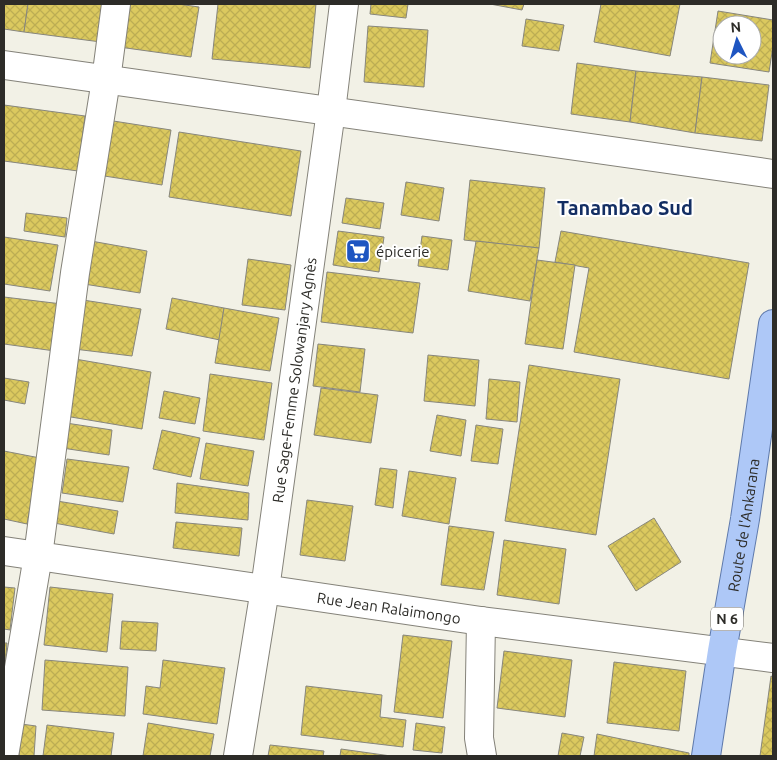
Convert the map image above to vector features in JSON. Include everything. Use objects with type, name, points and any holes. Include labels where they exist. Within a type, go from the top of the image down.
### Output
[{"type":"main road","name":"Route de l'Ankarana","points":[[706,756],[745,519],[773,324]]},
{"type":"street","points":[[4,756],[38,556],[75,273],[106,80],[116,4]]},
{"type":"street","name":"Rue Sage-Femme Solowanjary Agnès","points":[[238,756],[265,589],[344,4]]},
{"type":"street","points":[[4,65],[773,174]]},
{"type":"street","name":"Rue Jean Ralaimongo","points":[[4,551],[482,620],[773,658]]},
{"type":"street","points":[[482,620],[479,738],[482,756]]},
{"type":"building","points":[[4,4],[28,4],[24,32],[4,29]]},
{"type":"building","points":[[28,4],[107,4],[101,42],[24,32]]},
{"type":"building","points":[[125,4],[178,4],[199,7],[191,57],[119,47]]},
{"type":"building","points":[[218,4],[316,4],[310,68],[212,59]]},
{"type":"building","points":[[371,4],[408,4],[406,18],[370,14]]},
{"type":"building","points":[[490,4],[524,4],[522,10]]},
{"type":"building","points":[[601,4],[680,4],[670,56],[594,42]]},
{"type":"building","points":[[718,11],[742,15],[717,15]]},
{"type":"building","points":[[762,18],[773,20],[773,46],[769,72],[723,65],[762,65]]},
{"type":"building","points":[[526,19],[564,25],[559,51],[522,46]]},
{"type":"building","points":[[368,26],[428,30],[424,87],[364,82]]},
{"type":"building","points":[[577,63],[636,71],[630,122],[571,114]]},
{"type":"building","points":[[636,71],[702,77],[695,133],[630,122]]},
{"type":"building","points":[[702,77],[769,85],[762,141],[695,133]]},
{"type":"building","points":[[4,105],[85,116],[78,171],[4,161]]},
{"type":"building","points":[[107,120],[171,130],[162,185],[98,175]]},
{"type":"building","points":[[179,132],[301,151],[291,216],[169,197]]},
{"type":"building","points":[[470,180],[545,188],[539,248],[464,240]]},
{"type":"building","points":[[406,182],[444,188],[439,221],[401,215]]},
{"type":"building","points":[[346,198],[384,203],[380,229],[342,223]]},
{"type":"building","points":[[26,213],[67,218],[65,237],[24,231]]},
{"type":"building","name":"épicerie","points":[[338,231],[384,237],[379,272],[333,265]]},
{"type":"building","points":[[561,231],[749,263],[729,379],[574,352],[589,268],[555,262]]},
{"type":"building","points":[[422,236],[452,240],[448,270],[418,266]]},
{"type":"building","points":[[4,237],[58,245],[50,291],[4,284]]},
{"type":"building","points":[[91,241],[147,251],[140,293],[84,284]]},
{"type":"building","points":[[476,241],[539,248],[530,301],[468,291]]},
{"type":"building","points":[[248,259],[291,265],[285,310],[242,305]]},
{"type":"building","points":[[537,260],[575,265],[563,349],[525,344]]},
{"type":"building","points":[[327,272],[420,283],[413,333],[321,322]]},
{"type":"building","points":[[4,297],[62,304],[55,351],[4,344]]},
{"type":"building","points":[[172,298],[224,308],[220,340],[166,329]]},
{"type":"building","points":[[83,300],[141,309],[132,356],[74,349]]},
{"type":"building","points":[[224,308],[279,318],[270,371],[215,363]]},
{"type":"building","points":[[318,344],[365,349],[360,392],[313,386]]},
{"type":"building","points":[[428,355],[479,360],[475,406],[424,401]]},
{"type":"building","points":[[75,359],[151,372],[142,429],[65,416]]},
{"type":"building","points":[[529,365],[620,379],[596,535],[505,521]]},
{"type":"building","points":[[210,374],[272,383],[264,440],[203,431]]},
{"type":"building","points":[[4,378],[29,382],[25,404],[4,400]]},
{"type":"building","points":[[489,379],[520,382],[517,422],[486,419]]},
{"type":"building","points":[[321,388],[378,395],[371,443],[314,435]]},
{"type":"building","points":[[164,391],[200,398],[195,424],[159,418]]},
{"type":"building","points":[[437,415],[466,420],[461,456],[430,451]]},
{"type":"building","points":[[66,423],[112,430],[109,455],[62,448]]},
{"type":"building","points":[[476,425],[503,429],[498,464],[471,461]]},
{"type":"building","points":[[162,430],[200,438],[191,477],[153,469]]},
{"type":"building","points":[[206,443],[254,451],[248,486],[200,479]]},
{"type":"building","points":[[4,451],[40,458],[27,524],[4,519]]},
{"type":"building","points":[[67,459],[129,467],[123,502],[62,493]]},
{"type":"building","points":[[380,468],[397,470],[393,508],[375,505]]},
{"type":"building","points":[[409,471],[456,478],[449,524],[402,516]]},
{"type":"building","points":[[177,483],[249,493],[248,520],[175,513]]},
{"type":"building","points":[[307,500],[353,506],[345,561],[300,555]]},
{"type":"building","points":[[57,501],[118,511],[114,534],[54,523]]},
{"type":"building","points":[[654,518],[681,562],[636,591],[608,546]]},
{"type":"building","points":[[176,522],[242,528],[239,556],[173,548]]},
{"type":"building","points":[[449,526],[494,532],[484,590],[441,585]]},
{"type":"building","points":[[504,540],[566,549],[559,604],[497,595]]},
{"type":"building","points":[[4,587],[15,588],[10,630],[4,629]]},
{"type":"building","points":[[50,587],[113,594],[107,652],[44,645]]},
{"type":"building","points":[[122,621],[158,623],[156,651],[120,649]]},
{"type":"building","points":[[403,635],[452,641],[443,718],[394,712]]},
{"type":"building","points":[[4,643],[7,643],[4,679]]},
{"type":"building","points":[[504,651],[572,660],[565,717],[497,708]]},
{"type":"building","points":[[45,660],[128,667],[125,716],[42,710]]},
{"type":"building","points":[[163,660],[225,668],[217,724],[143,714],[146,686],[160,688]]},
{"type":"building","points":[[614,662],[686,671],[679,731],[607,723]]},
{"type":"building","points":[[771,676],[773,677],[773,756],[760,756]]},
{"type":"building","points":[[306,686],[382,695],[380,717],[406,720],[403,747],[301,735]]},
{"type":"building","points":[[148,723],[214,734],[210,756],[143,756]]},
{"type":"building","points":[[416,723],[445,727],[442,753],[413,750]]},
{"type":"building","points":[[21,724],[36,726],[34,756],[19,756]]},
{"type":"building","points":[[47,725],[114,733],[111,756],[43,756]]},
{"type":"building","points":[[562,733],[584,737],[580,756],[558,756]]},
{"type":"building","points":[[597,734],[689,753],[689,756],[594,756]]},
{"type":"building","points":[[270,745],[324,751],[323,756],[268,756]]},
{"type":"building","points":[[341,749],[391,756],[340,756]]},
{"type":"place","name":"épicerie","points":[[358,251]]},
{"type":"district","name":"Tanambao Sud","points":[[625,207]]}]
